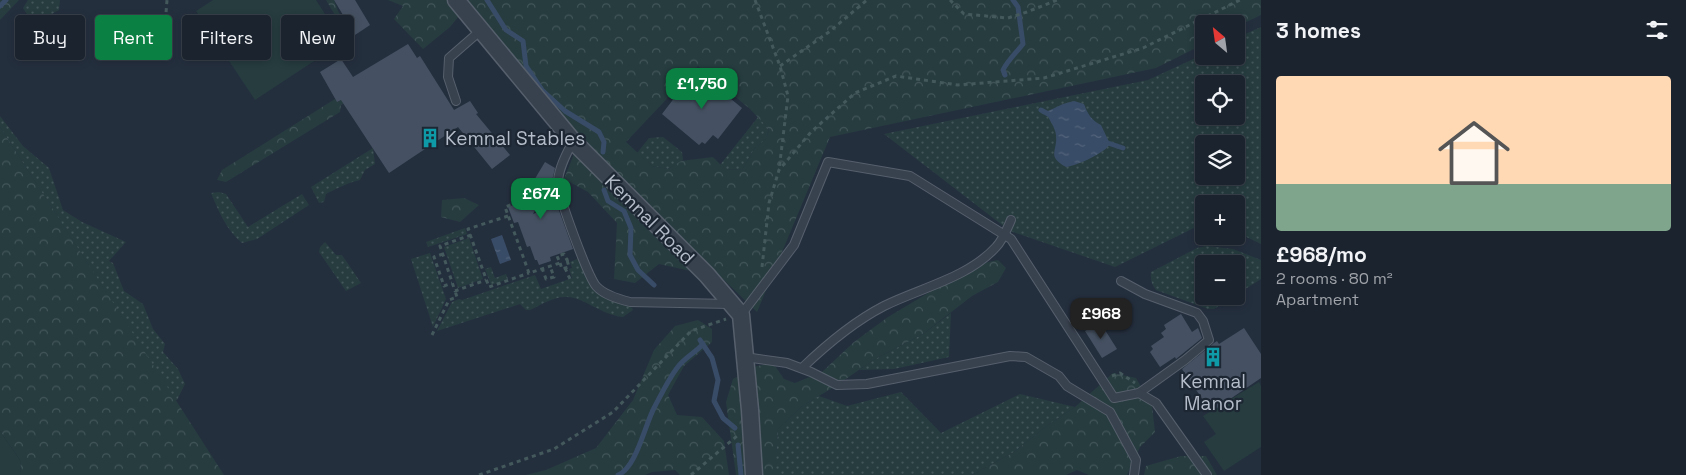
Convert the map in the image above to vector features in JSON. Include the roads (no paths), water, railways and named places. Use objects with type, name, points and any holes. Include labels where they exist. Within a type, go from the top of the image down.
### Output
[{"type":"street","name":"Kemnal Road","points":[[456,0],[573,141],[707,275],[736,309]]},
{"type":"street","points":[[736,309],[745,357],[754,475]]},
{"type":"lane","points":[[456,101],[448,77],[449,58],[480,31]]},
{"type":"lane","points":[[573,141],[564,160],[558,188],[590,276],[596,286],[619,300],[736,309],[794,245],[828,162],[910,176],[1011,239],[1114,398],[1141,391],[1210,340],[1203,321],[1197,313],[1145,294],[1121,281]]},
{"type":"lane","points":[[802,368],[838,334],[859,320],[886,305],[963,271],[996,247],[1011,220]]},
{"type":"lane","points":[[745,357],[787,363],[837,385],[868,384],[1010,356],[1026,357],[1058,376],[1068,386],[1110,412],[1136,460],[1134,475]]},
{"type":"lane","points":[[1141,391],[1156,404],[1207,475]]},
{"type":"water","points":[[1074,101],[1084,104],[1090,116],[1101,125],[1110,144],[1107,148],[1090,158],[1066,167],[1056,160],[1054,153],[1056,135],[1046,112]]},
{"type":"water","points":[[502,235],[511,260],[500,264],[491,239]]},
{"type":"waterway","points":[[0,6],[6,0]]},
{"type":"waterway","points":[[487,0],[506,30],[523,41],[526,66],[542,90],[565,111],[599,132],[604,142],[603,152]]},
{"type":"waterway","points":[[1005,75],[1003,70],[1005,66],[1023,44],[1018,7],[1013,0]]},
{"type":"waterway","points":[[1041,110],[1050,115]]},
{"type":"waterway","points":[[1105,142],[1123,148]]},
{"type":"waterway","points":[[604,190],[608,201],[624,211],[631,228],[630,255],[638,270],[654,285]]},
{"type":"waterway","points":[[700,340],[712,358],[718,380],[714,401],[723,418],[735,428]]},
{"type":"waterway","points":[[618,475],[630,464],[635,455],[654,408],[674,373],[680,364],[703,344]]},
{"type":"waterway","points":[[738,445],[741,475]]},
{"type":"place","name":"Kemnal Stables","points":[[430,138]]},
{"type":"place","name":"Kemnal Manor","points":[[1213,357]]}]
